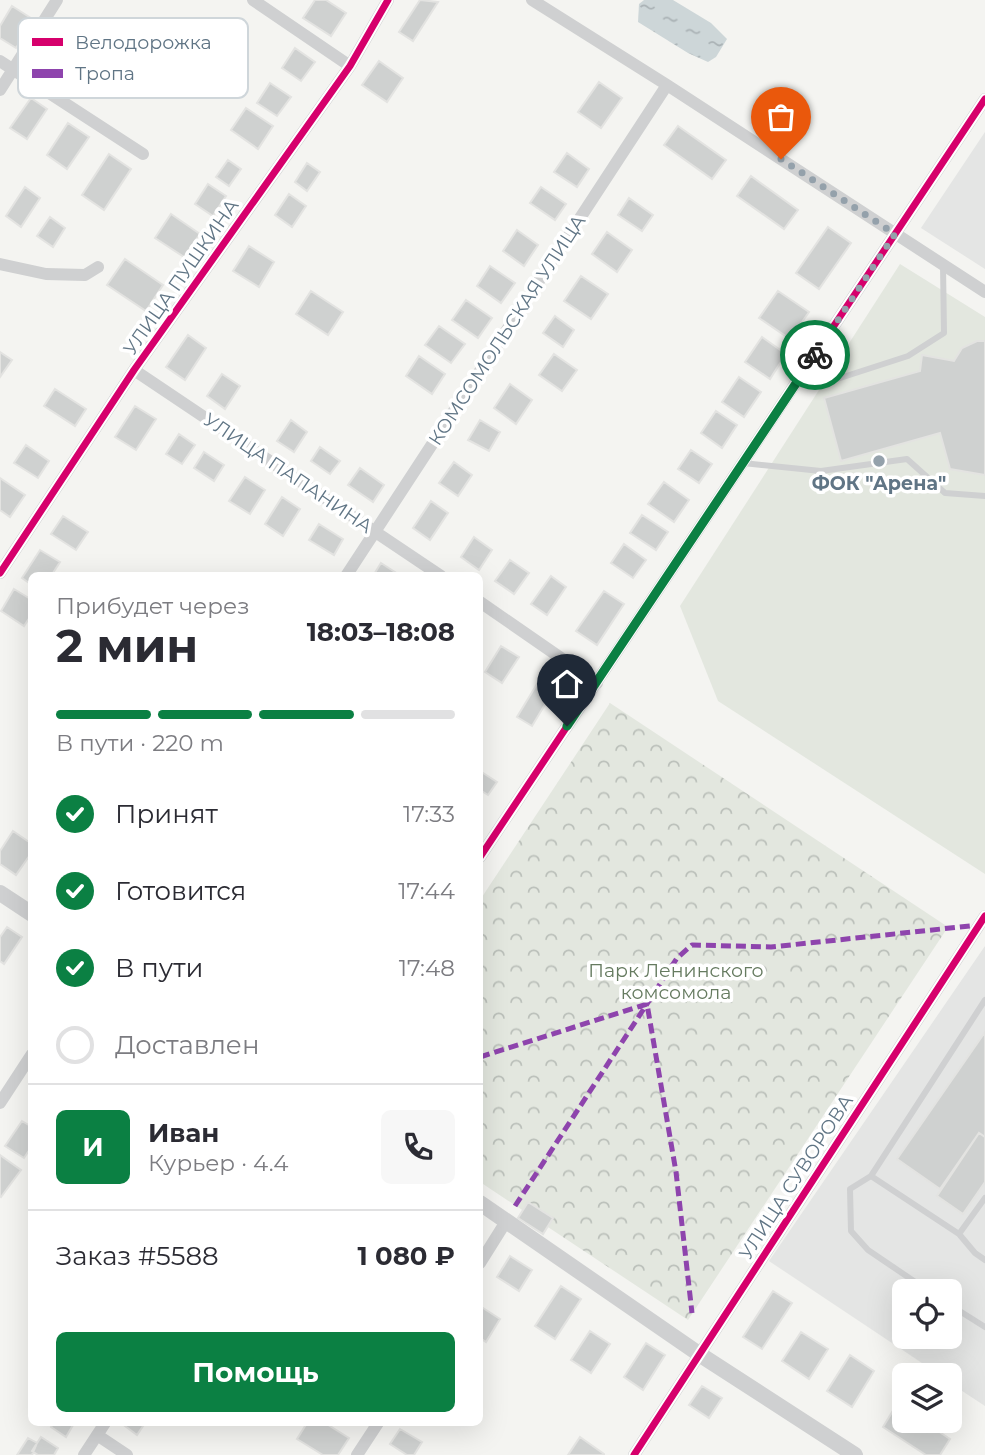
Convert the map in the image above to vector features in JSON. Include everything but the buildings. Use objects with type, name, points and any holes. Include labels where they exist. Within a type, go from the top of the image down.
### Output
[{"type":"street","points":[[46,18],[57,0]]},
{"type":"street","points":[[253,0],[350,66]]},
{"type":"street","name":"УЛИЦА ПУШКИНА","points":[[0,573],[134,370],[350,66],[388,0]]},
{"type":"street","points":[[532,0],[985,292]]},
{"type":"street","points":[[0,61],[18,73]]},
{"type":"street","points":[[0,90],[18,62]]},
{"type":"street","name":"КОМСОМОЛЬСКАЯ УЛИЦА","points":[[349,572],[667,85]]},
{"type":"street","points":[[56,98],[143,154]]},
{"type":"street","points":[[483,853],[985,99]]},
{"type":"street","points":[[0,264],[46,274],[85,275],[98,267]]},
{"type":"street","name":"УЛИЦА ПАПАНИНА","points":[[134,370],[435,572]]},
{"type":"street","points":[[483,604],[597,683]]},
{"type":"street","points":[[0,893],[28,911]]},
{"type":"street","name":"УЛИЦА СУВОРОВА","points":[[634,1455],[985,916]]},
{"type":"street","points":[[0,1102],[28,1060]]},
{"type":"street","points":[[483,1205],[699,1354],[855,1455]]},
{"type":"street","points":[[483,1258],[507,1220]]},
{"type":"street","points":[[84,1455],[103,1426]]},
{"type":"street","points":[[357,1455],[376,1426]]},
{"type":"street","points":[[97,1435],[127,1455]]},
{"type":"lane","points":[[797,382],[834,380],[908,356],[944,332],[943,265]]},
{"type":"lane","points":[[743,463],[821,471],[907,459],[945,493],[985,496]]},
{"type":"lane","points":[[911,1279],[868,1250],[851,1231],[850,1188],[871,1177],[985,1000]]},
{"type":"lane","points":[[871,1177],[959,1234],[975,1253],[985,1260]]},
{"type":"lane","points":[[959,1234],[985,1198]]},
{"type":"lane","points":[[962,1313],[985,1327]]},
{"type":"shaded area","points":[[985,132],[985,269],[921,228]]},
{"type":"shaded area","points":[[985,946],[985,1406],[962,1391],[962,1363],[922,1363],[901,1349],[962,1349],[962,1279],[892,1279],[892,1343],[769,1261]]},
{"type":"green space","name":"ФОК \"Арена\"","points":[[900,264],[985,317],[985,874],[718,701],[680,606]]},
{"type":"green space","name":"Парк Ленинского комсомола","points":[[610,703],[948,927],[688,1320],[483,1184],[483,895]]},
{"type":"water","points":[[644,0],[673,0],[711,23],[727,39],[716,57],[708,62],[688,53],[638,22],[639,4]]},
{"type":"marked path","points":[[515,1206],[677,958],[692,945],[771,947],[979,925]]},
{"type":"marked path","points":[[483,1056],[647,1004],[676,1172],[692,1313]]},
{"type":"cycle path","points":[[0,573],[134,370],[350,66],[388,0]]},
{"type":"cycle path","points":[[483,852],[985,99]]},
{"type":"cycle path","points":[[634,1455],[985,916]]},
{"type":"way so far","points":[[781,159],[895,234],[815,355]]},
{"type":"place","name":"ФОК \"Арена\"","points":[[879,461]]},
{"type":"route","points":[[567,726],[815,355]]}]
